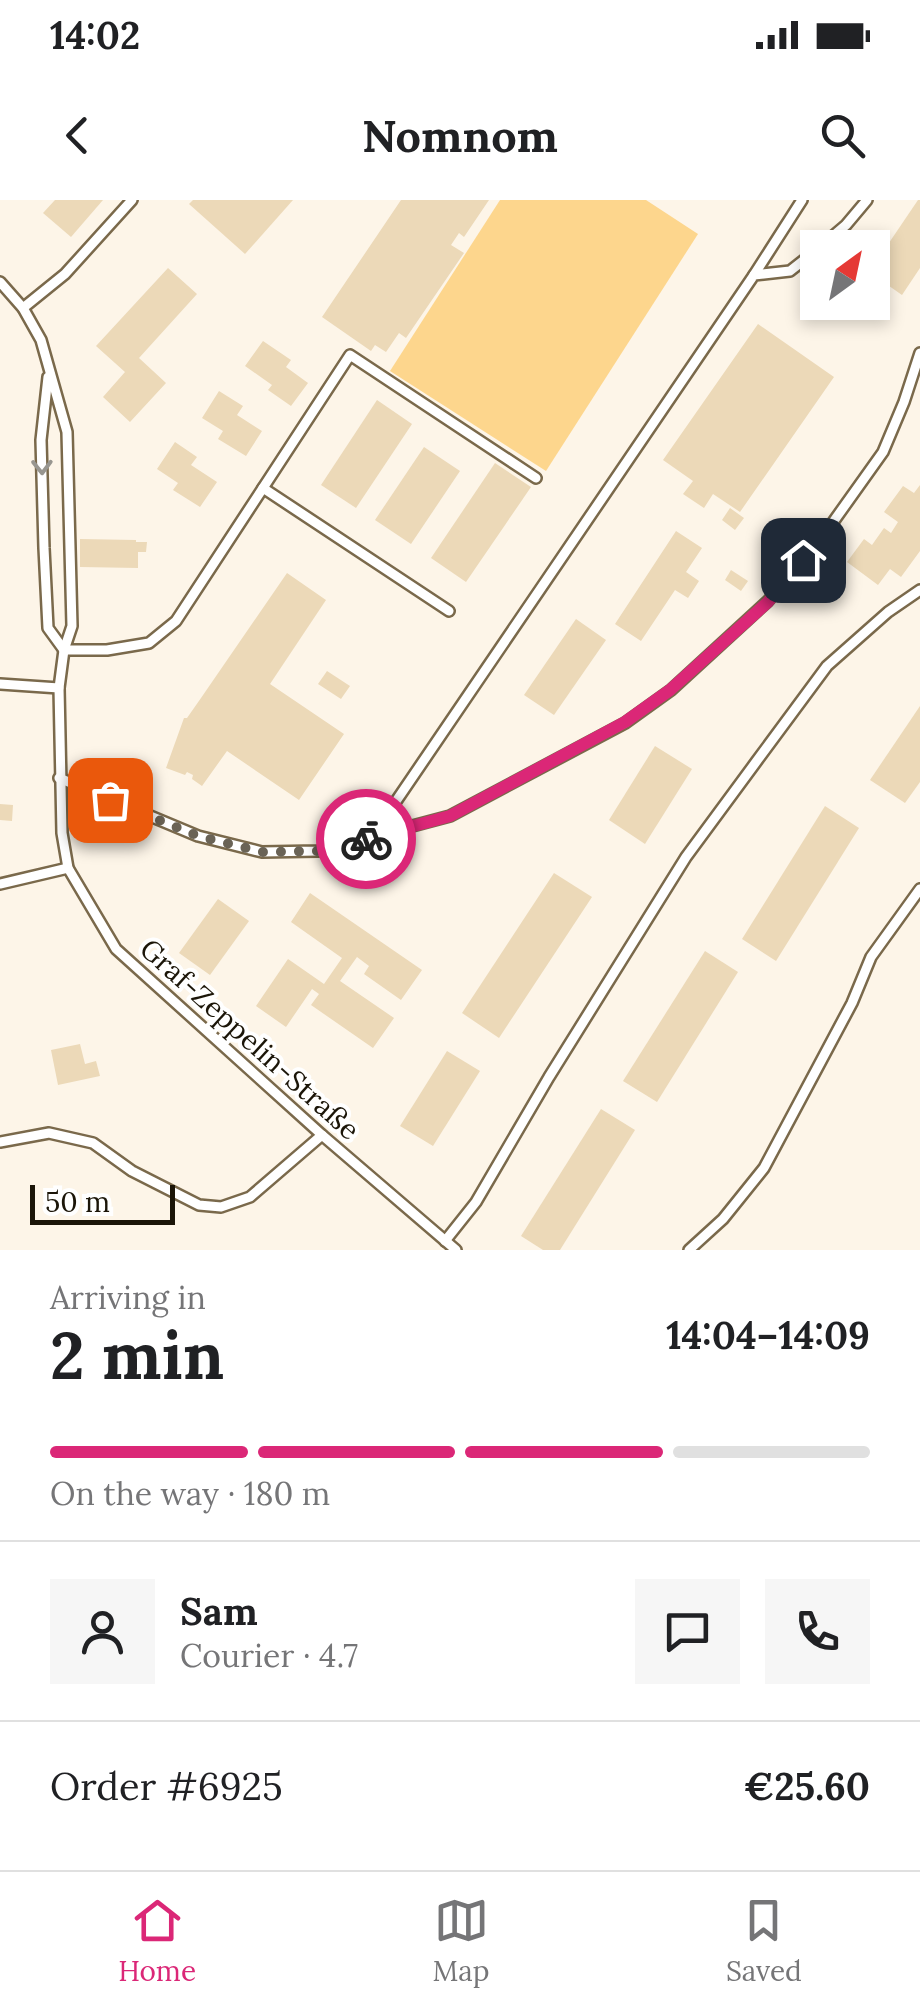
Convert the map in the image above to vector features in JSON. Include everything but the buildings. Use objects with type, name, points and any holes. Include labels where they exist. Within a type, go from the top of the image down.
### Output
[{"type":"lane","points":[[23,308],[65,274],[132,200]]},
{"type":"lane","points":[[372,838],[802,200]]},
{"type":"lane","points":[[840,230],[867,200]]},
{"type":"lane","points":[[754,275],[790,272],[800,263]]},
{"type":"lane","name":"Graf-Zeppelin-Straße","points":[[0,282],[23,308],[40,340],[68,432],[72,626],[59,688],[59,778],[68,868],[116,949],[456,1250]]},
{"type":"lane","points":[[59,778],[198,836],[262,852],[318,851],[450,816],[625,722],[670,690],[768,602],[883,452],[920,353]]},
{"type":"lane","points":[[64,650],[131,648],[149,643],[176,621],[350,355],[536,478]]},
{"type":"lane","name":"Graf-Zeppelin-Straße","points":[[49,370],[41,440],[48,628],[64,650]]},
{"type":"lane","points":[[263,488],[449,612]]},
{"type":"lane","points":[[445,1241],[476,1202],[686,857],[827,666],[888,612],[920,590]]},
{"type":"lane","points":[[0,684],[59,688]]},
{"type":"lane","points":[[0,884],[68,868]]},
{"type":"lane","points":[[689,1250],[723,1219],[764,1168],[844,1020],[871,957],[920,888]]},
{"type":"lane","points":[[0,1142],[49,1133],[94,1143],[132,1171],[199,1205],[222,1207],[250,1197],[322,1135]]},
{"type":"shaded area","points":[[500,200],[646,200],[698,234],[546,471],[390,371]]},
{"type":"way so far","points":[[110,800],[198,836],[262,852],[318,851],[366,839]]},
{"type":"route","points":[[366,839],[450,816],[625,722],[670,690],[768,602],[803,560]]}]
